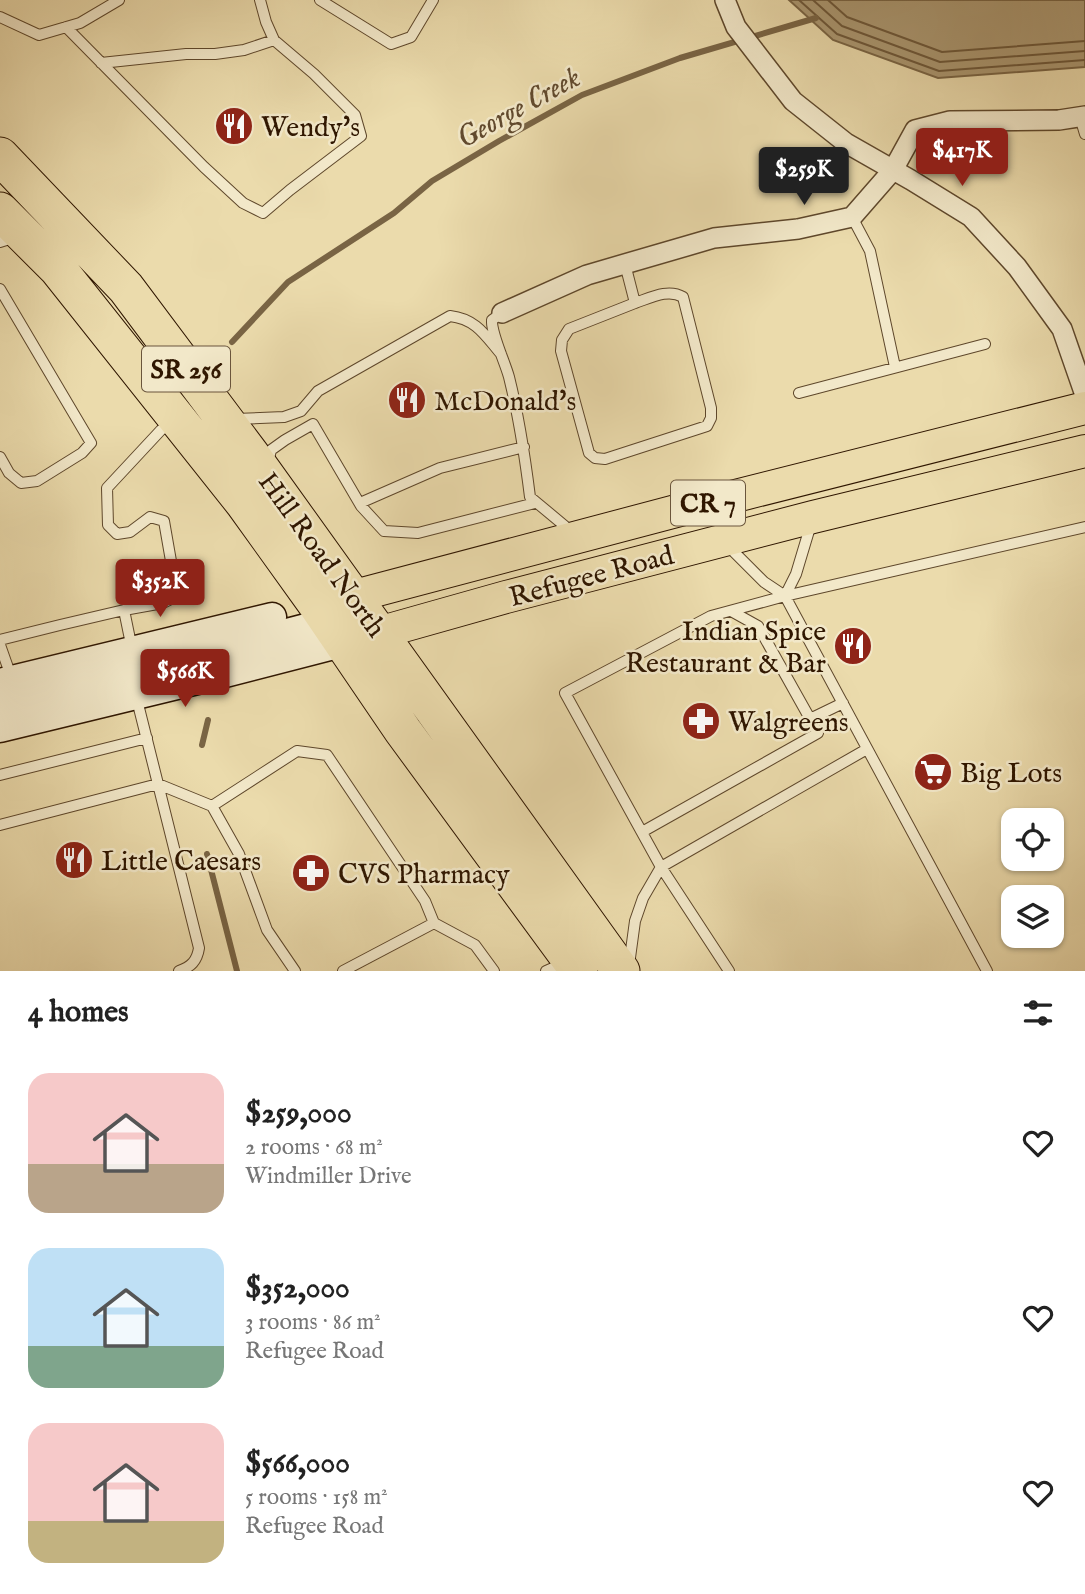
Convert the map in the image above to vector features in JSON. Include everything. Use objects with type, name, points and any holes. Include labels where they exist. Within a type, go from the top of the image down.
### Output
[{"type":"highway","name":"Hill Road North","points":[[0,156],[126,288],[265,473],[347,619],[403,731],[565,967]]},
{"type":"highway","name":"Hill Road North","points":[[8,229],[58,269],[244,503],[347,619],[621,971]]},
{"type":"main road","name":"Refugee Road","points":[[0,728],[136,695],[578,537],[1085,408]]},
{"type":"main road","name":"Refugee Road","points":[[6,681],[133,651],[506,597],[813,517],[1085,451]]},
{"type":"main road","name":"Refugee Road","points":[[0,708],[439,595],[639,547],[709,523],[732,497]]},
{"type":"street","points":[[725,0],[736,27],[793,101],[846,143],[971,217],[1017,267],[1062,330],[1085,395]]},
{"type":"street","points":[[502,313],[587,275],[714,238],[798,229],[852,216],[893,170],[915,130],[950,121],[1083,122]]},
{"type":"lane","points":[[0,17],[39,35],[80,23],[119,0]]},
{"type":"lane","points":[[66,27],[213,176],[243,203],[264,213],[361,136],[355,114],[274,40],[261,0]]},
{"type":"lane","points":[[320,0],[391,44],[411,37],[433,0]]},
{"type":"lane","points":[[101,63],[244,51],[274,40]]},
{"type":"lane","points":[[852,216],[870,251],[895,368]]},
{"type":"lane","points":[[625,264],[635,303]]},
{"type":"lane","points":[[0,289],[91,443],[82,453],[37,481],[21,483],[9,473],[0,457]]},
{"type":"lane","points":[[666,293],[677,294],[683,298],[711,408],[711,418],[707,426],[605,459],[595,458],[589,453],[561,351],[562,340],[569,329],[635,303],[666,293]]},
{"type":"lane","points":[[502,313],[492,320],[491,328],[513,397],[524,447],[530,497],[578,537]]},
{"type":"lane","points":[[224,418],[284,417],[301,411],[318,391],[450,316],[464,318],[482,331],[501,354]]},
{"type":"lane","points":[[799,393],[985,344]]},
{"type":"lane","points":[[6,681],[0,643],[60,625],[163,603],[173,598],[175,584],[164,521],[150,517],[130,532],[117,534],[108,525],[107,488],[161,430],[177,420]]},
{"type":"lane","points":[[265,473],[271,450],[313,424],[360,503],[384,531],[418,533],[536,503]]},
{"type":"lane","points":[[360,503],[440,468],[524,447]]},
{"type":"lane","points":[[785,596],[796,574],[813,517]]},
{"type":"lane","points":[[729,971],[661,867],[565,693],[711,616],[785,596],[1085,527]]},
{"type":"lane","points":[[722,541],[764,582],[785,596],[987,971]]},
{"type":"lane","points":[[124,610],[133,651]]},
{"type":"lane","points":[[642,832],[818,733],[758,626],[731,611]]},
{"type":"lane","points":[[136,695],[199,948],[193,964],[179,971]]},
{"type":"lane","points":[[810,719],[843,703]]},
{"type":"lane","points":[[0,775],[146,738]]},
{"type":"lane","points":[[629,971],[635,921],[643,898],[661,867],[867,749]]},
{"type":"lane","points":[[212,806],[297,751],[327,755],[425,901],[433,923],[475,945],[494,971]]},
{"type":"lane","points":[[0,825],[158,784],[212,806],[239,855],[267,930],[295,971]]},
{"type":"lane","points":[[343,971],[433,923]]},
{"type":"water","points":[[789,0],[1085,0],[1085,67],[938,78],[833,40]]},
{"type":"waterway","name":"George Creek","points":[[232,342],[288,282],[394,213],[432,181],[499,141],[582,95],[680,58],[816,18]]},
{"type":"waterway","name":"George Creek","points":[[202,745],[208,720]]},
{"type":"waterway","name":"George Creek","points":[[207,854],[237,971]]},
{"type":"place","name":"Wendy's","points":[[234,126]]},
{"type":"place","name":"McDonald's","points":[[407,400]]},
{"type":"place","name":"Indian Spice Restaurant & Bar","points":[[853,646]]},
{"type":"place","name":"Walgreens","points":[[701,721]]},
{"type":"place","name":"Big Lots","points":[[933,772]]},
{"type":"place","name":"Little Caesars","points":[[74,860]]},
{"type":"place","name":"CVS Pharmacy","points":[[311,873]]}]
